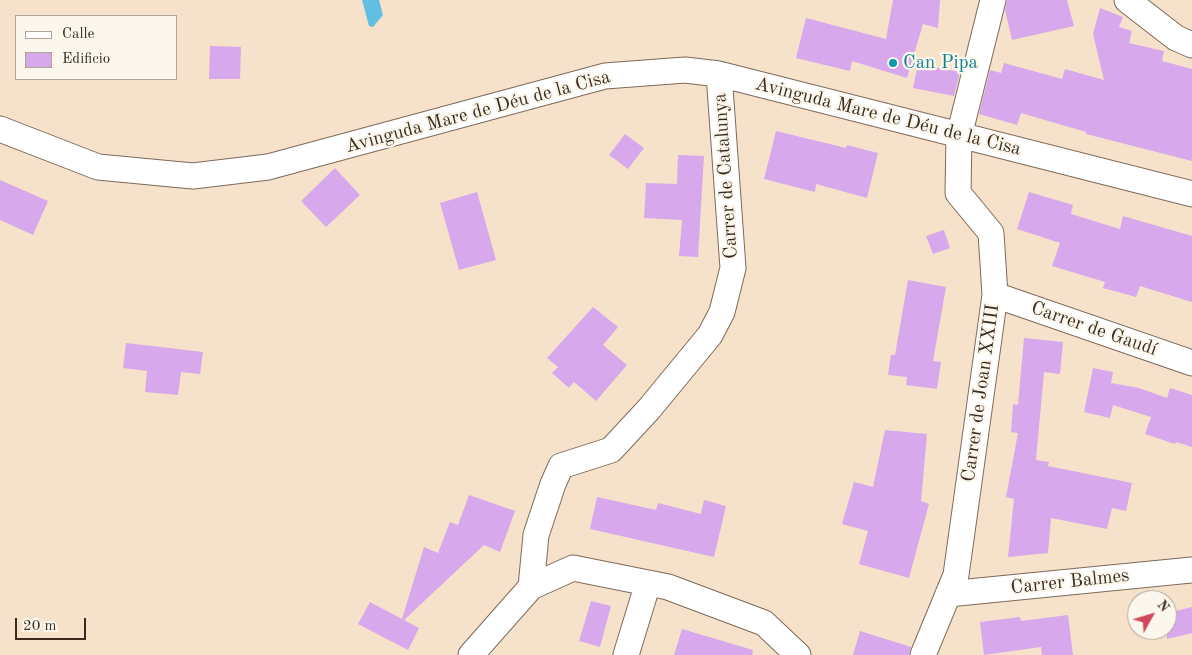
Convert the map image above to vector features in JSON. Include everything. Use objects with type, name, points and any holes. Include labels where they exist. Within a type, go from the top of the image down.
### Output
[{"type":"street","name":"Carrer de Joan XXIII","points":[[922,655],[956,575],[995,295],[991,233],[958,193],[959,136],[993,0]]},
{"type":"street","points":[[1126,0],[1176,38],[1192,45]]},
{"type":"street","name":"Avinguda Mare de Déu de la Cisa","points":[[0,129],[98,167],[193,176],[268,167],[604,76],[685,70],[719,74],[1192,194]]},
{"type":"street","name":"Carrer de Catalunya","points":[[531,587],[536,535],[561,466],[611,450],[649,409],[710,335],[722,312],[733,268],[719,74]]},
{"type":"street","name":"Carrer de Gaudí","points":[[995,295],[1192,363]]},
{"type":"street","points":[[471,655],[531,587],[573,568],[668,587],[764,623],[798,655]]},
{"type":"street","name":"Carrer Balmes","points":[[948,594],[1192,570]]},
{"type":"street","points":[[626,655],[648,583]]},
{"type":"water","points":[[362,0],[379,0],[383,15],[373,27],[369,26]]},
{"type":"building","points":[[893,0],[940,0],[938,28],[923,24],[907,78],[852,61],[850,71],[796,58],[806,18],[886,39]]},
{"type":"building","points":[[1007,0],[1067,0],[1074,26],[1012,40],[1005,10]]},
{"type":"building","points":[[1100,8],[1123,17],[1119,27],[1132,31],[1129,43],[1164,51],[1162,61],[1192,69],[1192,161],[1086,134],[1086,132],[1021,113],[1017,125],[979,114],[990,70],[1001,73],[1004,63],[1062,79],[1065,69],[1104,80],[1093,34]]},
{"type":"building","points":[[210,46],[241,47],[240,79],[209,79]]},
{"type":"building","points":[[918,64],[960,72],[954,96],[913,88]]},
{"type":"building","points":[[776,131],[846,148],[847,145],[878,153],[867,198],[816,184],[815,192],[764,179]]},
{"type":"building","points":[[625,134],[644,148],[628,169],[609,155]]},
{"type":"building","points":[[678,155],[704,156],[698,257],[679,256],[682,220],[644,218],[646,183],[677,184]]},
{"type":"building","points":[[335,168],[360,195],[326,227],[301,201]]},
{"type":"building","points":[[0,180],[48,201],[33,235],[0,220]]},
{"type":"building","points":[[477,192],[496,260],[459,270],[440,203]]},
{"type":"building","points":[[1029,192],[1073,205],[1071,214],[1120,229],[1123,216],[1192,236],[1192,302],[1140,286],[1136,297],[1103,288],[1105,282],[1052,266],[1060,243],[1017,229]]},
{"type":"building","points":[[944,230],[950,248],[933,254],[926,236]]},
{"type":"building","points":[[908,280],[946,287],[933,361],[941,362],[937,389],[906,385],[907,377],[888,375],[891,355],[895,355]]},
{"type":"building","points":[[593,307],[618,327],[603,345],[627,365],[596,401],[574,382],[569,388],[552,373],[558,367],[547,358]]},
{"type":"building","points":[[1024,338],[1063,342],[1060,374],[1044,372],[1036,460],[1049,462],[1048,466],[1132,483],[1126,511],[1112,508],[1107,529],[1051,518],[1048,553],[1008,557],[1014,499],[1006,497],[1018,433],[1011,432],[1013,404],[1018,405]]},
{"type":"building","points":[[126,343],[203,352],[200,374],[181,372],[178,395],[145,392],[147,371],[123,368]]},
{"type":"building","points":[[1093,368],[1113,372],[1111,383],[1139,388],[1167,398],[1170,388],[1192,395],[1192,447],[1176,442],[1175,444],[1145,434],[1151,417],[1113,405],[1110,418],[1084,412]]},
{"type":"building","points":[[885,430],[927,434],[921,501],[929,504],[909,578],[859,564],[868,531],[842,524],[854,482],[873,487]]},
{"type":"building","points":[[469,495],[515,511],[500,552],[484,545],[404,620],[419,628],[408,650],[358,624],[370,602],[402,619],[424,547],[438,553],[450,522],[458,525]]},
{"type":"building","points":[[597,497],[656,510],[658,503],[701,514],[704,500],[726,506],[714,557],[590,529]]},
{"type":"building","points":[[591,601],[611,606],[600,647],[579,641]]},
{"type":"building","points":[[1192,607],[1192,633],[1177,637],[1177,611]]},
{"type":"building","points":[[1068,615],[1073,655],[1042,655],[1041,647],[984,655],[980,622],[1020,617],[1021,621]]},
{"type":"building","points":[[682,629],[753,650],[752,655],[674,655]]},
{"type":"building","points":[[860,631],[911,647],[909,655],[853,655]]},
{"type":"place","name":"Can Pipa","points":[[893,63]]}]
